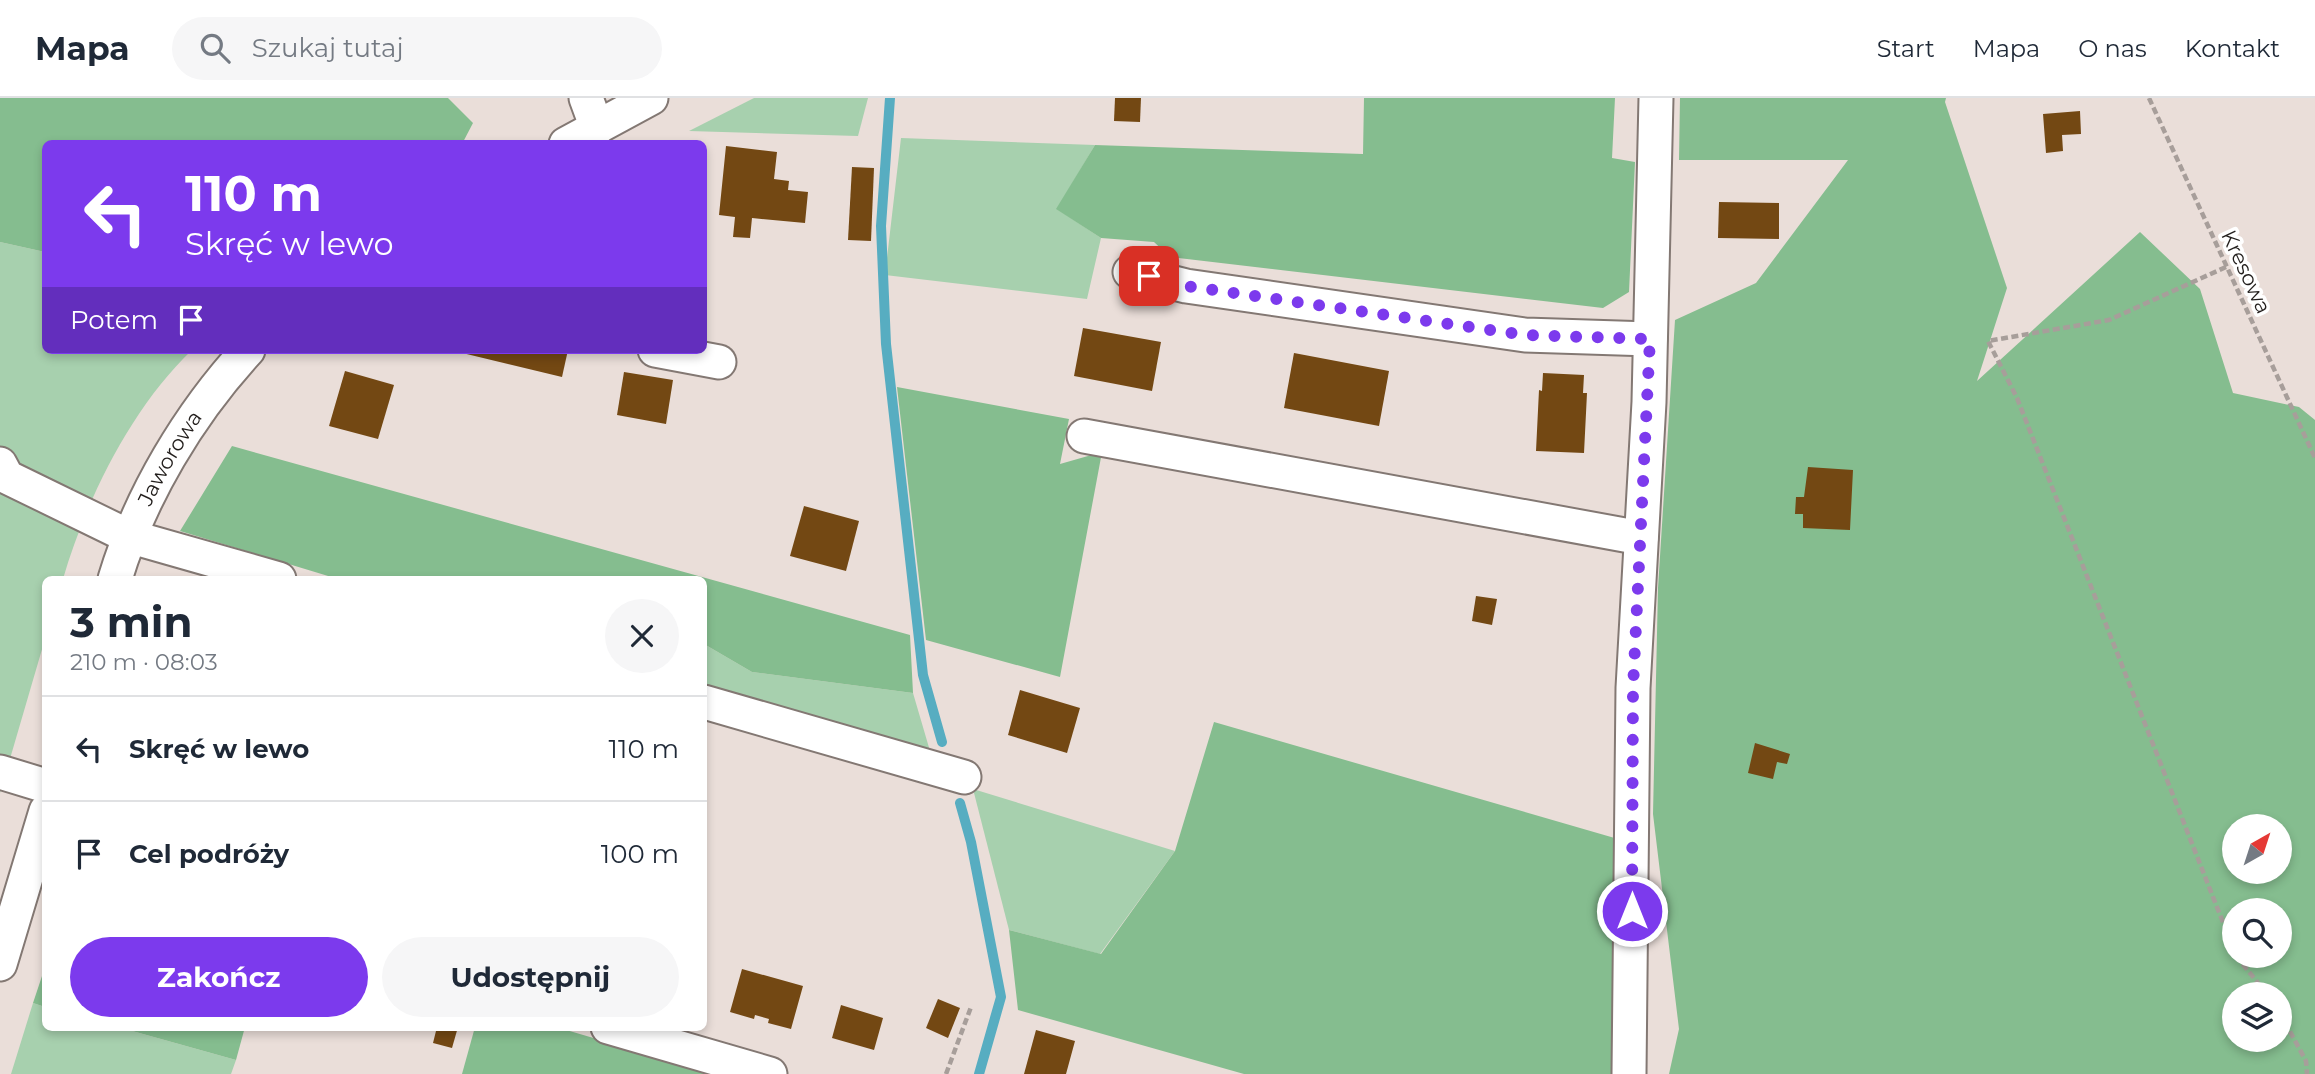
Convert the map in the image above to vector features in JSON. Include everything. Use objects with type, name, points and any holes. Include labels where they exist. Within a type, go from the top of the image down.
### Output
[{"type":"street","points":[[569,140],[591,113],[651,98]]},
{"type":"street","points":[[1629,1074],[1633,688],[1650,339],[1656,98]]},
{"type":"street","points":[[1130,272],[1186,286],[1525,335],[1650,339]]},
{"type":"street","name":"Jaworowa","points":[[116,576],[128,536],[177,444],[230,369],[244,354]]},
{"type":"street","points":[[676,354],[719,362]]},
{"type":"street","points":[[1084,436],[1641,538]]},
{"type":"street","points":[[0,464],[7,477],[128,536],[268,576]]},
{"type":"street","points":[[707,703],[964,777]]},
{"type":"street","points":[[0,772],[42,785]]},
{"type":"street","points":[[0,964],[38,864],[42,838]]},
{"type":"street","points":[[622,1031],[770,1074]]},
{"type":"path","name":"Kresowa","points":[[2149,98],[2315,458]]},
{"type":"path","points":[[2222,921],[2017,398],[1988,341],[2109,320],[2227,267]]},
{"type":"path","points":[[2246,968],[2257,982]]},
{"type":"path","points":[[946,1074],[971,1007]]},
{"type":"path","points":[[2292,1035],[2306,1061],[2306,1074]]},
{"type":"green space","points":[[0,98],[448,98],[473,123],[464,140],[42,140],[42,251],[0,242]]},
{"type":"green space","points":[[754,98],[868,98],[858,136],[689,131]]},
{"type":"green space","points":[[1364,98],[1615,98],[1612,158],[1635,162],[1629,292],[1603,308],[1170,257],[1154,242],[1101,238],[1056,209],[1095,145],[1363,154]]},
{"type":"green space","points":[[1680,98],[1946,98],[1945,102],[2007,288],[1977,381],[2140,232],[2200,289],[2233,393],[2299,407],[2315,420],[2315,1074],[1669,1074],[1679,1029],[1653,814],[1658,588],[1675,320],[1756,283],[1848,160],[1679,160]]},
{"type":"green space","points":[[901,138],[1095,145],[1057,209],[1101,238],[1087,299],[885,275]]},
{"type":"green space","points":[[0,242],[42,251],[42,354],[188,354],[149,399],[113,457],[84,518],[64,576],[42,576],[42,649],[0,793]]},
{"type":"green space","points":[[897,387],[1069,419],[1060,464],[1102,452],[1060,677],[926,640]]},
{"type":"green space","points":[[232,446],[698,576],[328,576],[180,531]]},
{"type":"green space","points":[[707,578],[910,635],[913,693],[752,672],[707,646]]},
{"type":"green space","points":[[707,646],[752,672],[913,693],[930,751],[707,687]]},
{"type":"green space","points":[[1214,722],[1618,839],[1619,971],[1611,1074],[1244,1074],[1018,1010],[1009,930],[1101,954],[1175,851]]},
{"type":"green space","points":[[973,789],[1175,851],[1100,954],[1009,930]]},
{"type":"green space","points":[[42,976],[42,1006],[33,1003]]},
{"type":"green space","points":[[33,1003],[42,1006],[42,1031],[132,1031],[236,1060],[231,1074],[11,1074]]},
{"type":"green space","points":[[132,1031],[244,1031],[236,1060]]},
{"type":"green space","points":[[474,1031],[570,1031],[716,1074],[462,1074]]},
{"type":"building","points":[[1115,98],[1141,98],[1140,122],[1114,121]]},
{"type":"building","points":[[2080,111],[2081,134],[2062,135],[2063,151],[2046,153],[2043,114]]},
{"type":"building","points":[[726,146],[777,152],[774,179],[789,181],[788,190],[808,192],[805,223],[752,218],[750,238],[733,237],[735,217],[719,215]]},
{"type":"building","points":[[852,167],[874,168],[871,241],[848,240]]},
{"type":"building","points":[[1719,202],[1779,203],[1779,239],[1718,238]]},
{"type":"building","points":[[1083,328],[1161,342],[1152,391],[1074,376]]},
{"type":"building","points":[[1294,353],[1389,371],[1379,426],[1284,408]]},
{"type":"building","points":[[467,354],[567,354],[562,377]]},
{"type":"building","points":[[345,371],[394,385],[378,439],[329,426]]},
{"type":"building","points":[[624,372],[673,380],[666,424],[617,415]]},
{"type":"building","points":[[1543,373],[1584,375],[1583,393],[1587,393],[1584,453],[1536,451],[1539,390],[1542,391]]},
{"type":"building","points":[[1808,467],[1853,470],[1850,530],[1803,528],[1803,514],[1795,514],[1796,497],[1804,497]]},
{"type":"building","points":[[804,506],[859,521],[846,571],[790,556]]},
{"type":"building","points":[[1476,596],[1497,599],[1492,625],[1472,621]]},
{"type":"building","points":[[1020,690],[1080,708],[1067,753],[1008,735]]},
{"type":"building","points":[[1755,743],[1790,754],[1787,764],[1777,762],[1773,779],[1748,773]]},
{"type":"building","points":[[742,969],[803,986],[791,1029],[768,1023],[769,1019],[755,1015],[754,1019],[730,1012]]},
{"type":"building","points":[[938,999],[960,1008],[948,1038],[926,1028]]},
{"type":"building","points":[[841,1005],[883,1018],[874,1050],[832,1038]]},
{"type":"building","points":[[1036,1030],[1075,1041],[1066,1074],[1024,1074]]},
{"type":"building","points":[[436,1031],[457,1031],[452,1048],[433,1043]]},
{"type":"waterway","points":[[890,98],[881,226],[886,344],[923,675],[942,742]]},
{"type":"waterway","points":[[960,803],[971,842],[1001,997],[979,1074]]},
{"type":"route","points":[[1149,276],[1186,286],[1525,335],[1650,339],[1633,688],[1632,911]]}]
